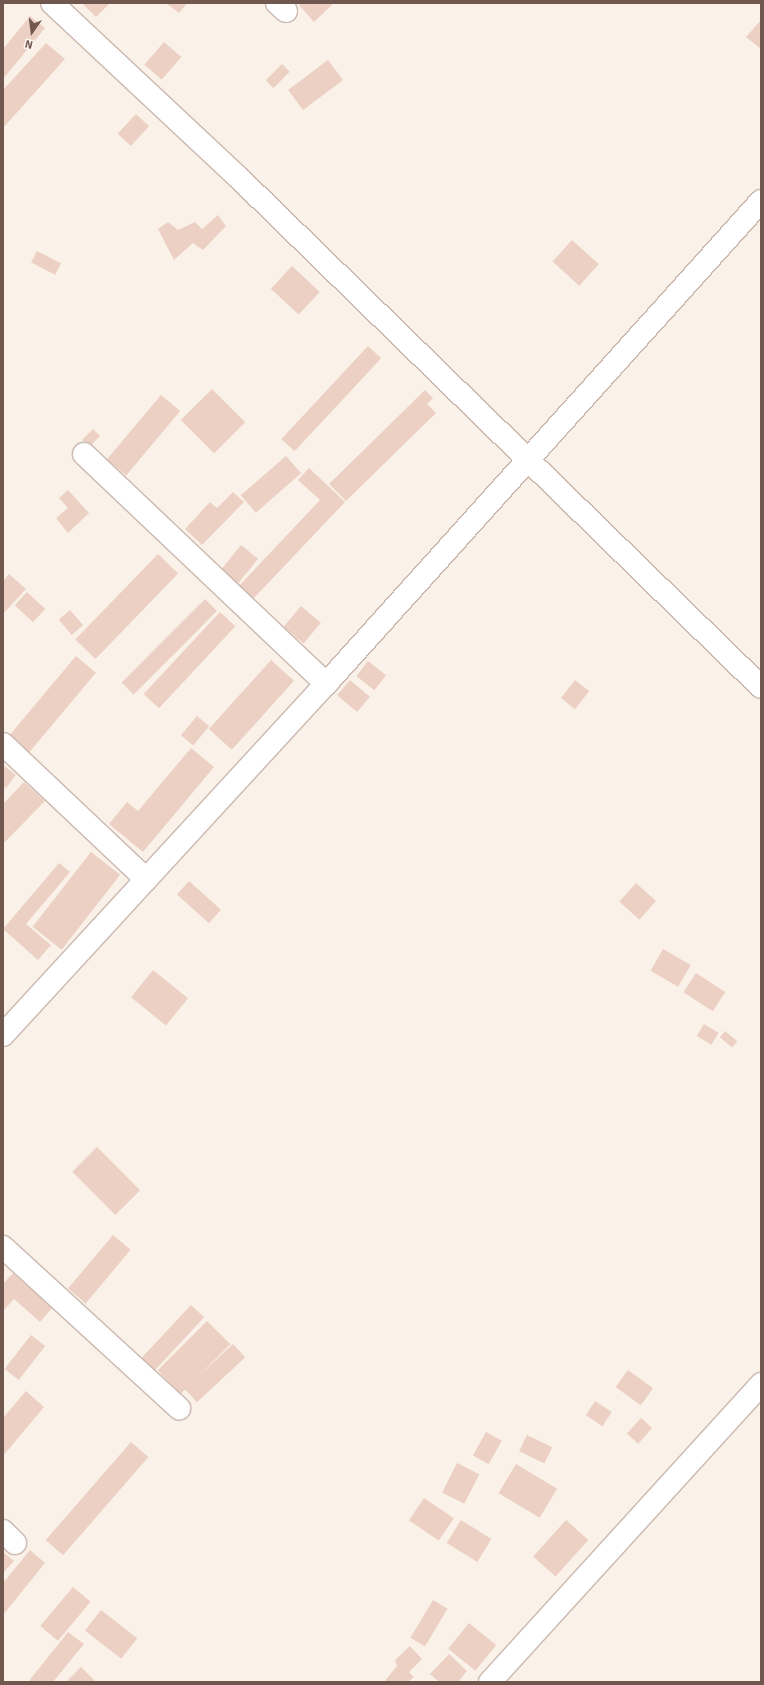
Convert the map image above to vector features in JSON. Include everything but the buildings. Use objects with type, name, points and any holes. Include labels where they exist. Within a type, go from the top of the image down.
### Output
[{"type":"street","points":[[52,3],[238,177],[525,459],[761,687]]},
{"type":"street","points":[[3,1035],[326,684],[525,459],[761,201]]},
{"type":"street","points":[[84,454],[326,684]]},
{"type":"street","points":[[3,744],[146,880]]},
{"type":"street","points":[[3,1247],[179,1408]]},
{"type":"street","points":[[490,1682],[761,1384]]}]
